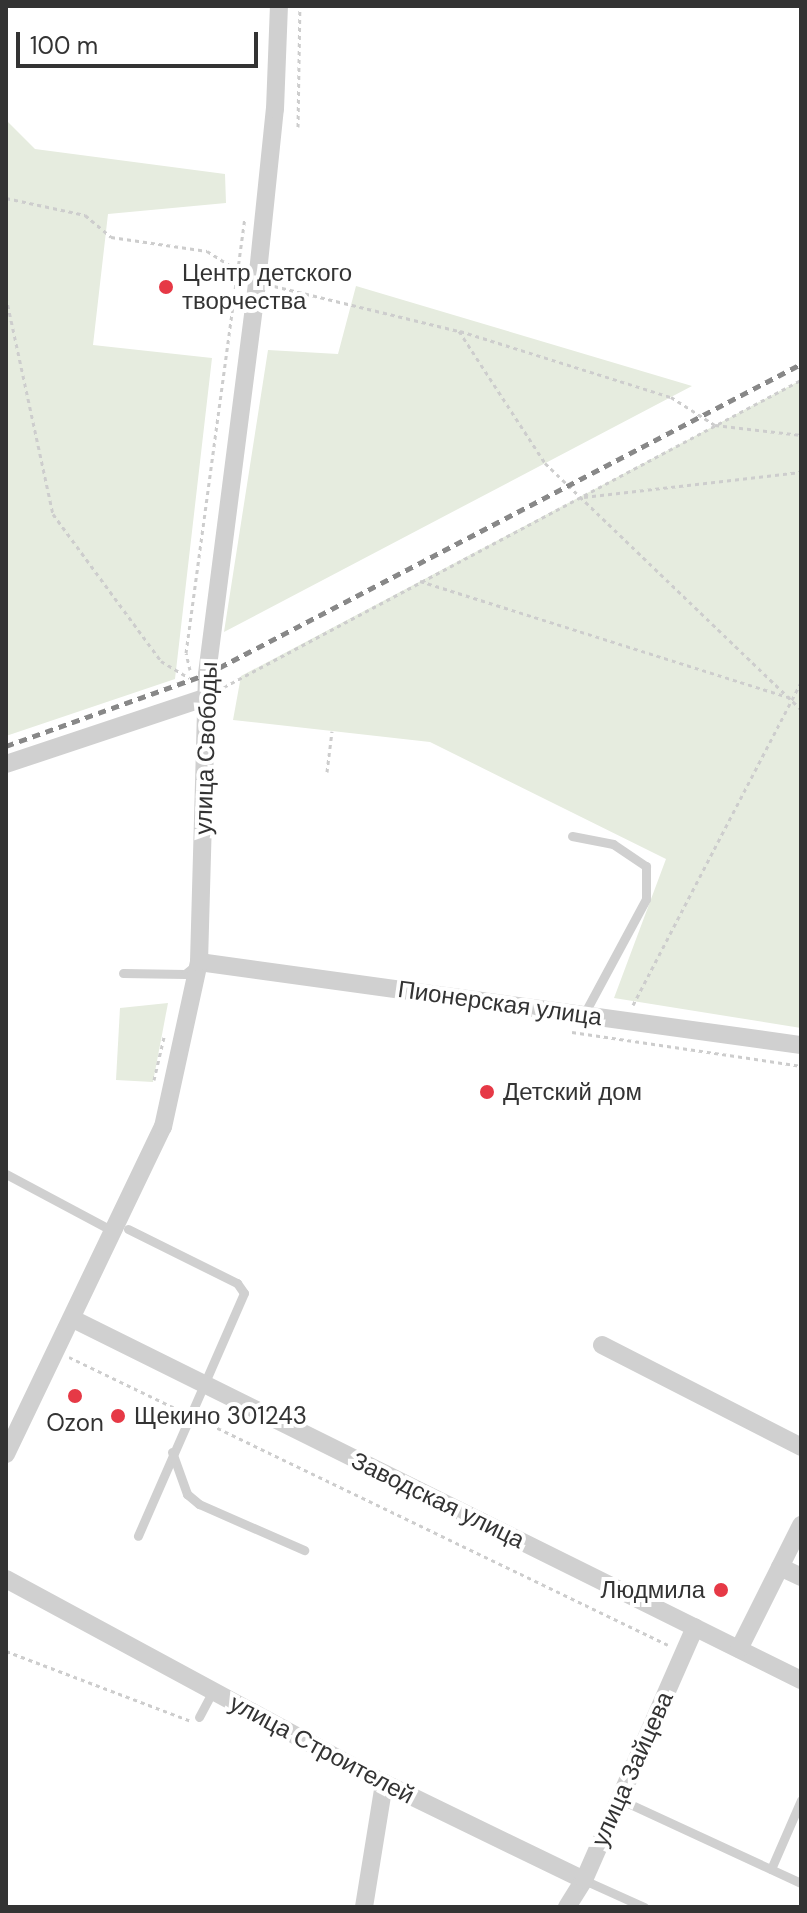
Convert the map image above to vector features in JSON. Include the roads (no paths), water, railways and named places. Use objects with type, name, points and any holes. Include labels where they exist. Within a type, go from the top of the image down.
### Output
[{"type":"street","name":"улица Свободы","points":[[6,1454],[12,1430],[59,1352],[120,1229],[163,1127],[199,962],[202,699],[257,282],[275,109],[279,6]]},
{"type":"street","points":[[6,764],[202,699]]},
{"type":"street","name":"Пионерская улица","points":[[199,962],[801,1045]]},
{"type":"street","name":"Заводская улица","points":[[75,1320],[801,1680]]},
{"type":"street","points":[[602,1345],[801,1447]]},
{"type":"street","points":[[739,1649],[801,1525]]},
{"type":"street","points":[[780,1567],[801,1577]]},
{"type":"street","name":"улица Строителей","points":[[6,1579],[384,1783],[584,1880]]},
{"type":"street","name":"улица Зайцева","points":[[567,1907],[584,1880],[695,1627]]},
{"type":"street","points":[[364,1907],[384,1783]]},
{"type":"lane","points":[[572,836],[613,844],[646,866],[646,899],[584,1014]]},
{"type":"lane","points":[[123,973],[185,974],[199,962]]},
{"type":"lane","points":[[6,1174],[243,1287],[138,1536]]},
{"type":"lane","points":[[172,1452],[187,1494],[199,1504],[304,1550]]},
{"type":"lane","points":[[199,1717],[213,1691]]},
{"type":"lane","points":[[619,1799],[801,1883]]},
{"type":"lane","points":[[771,1869],[801,1800]]},
{"type":"lane","name":"улица Строителей","points":[[584,1880],[644,1907]]},
{"type":"railway","points":[[6,746],[207,674],[801,364]]},
{"type":"place","name":"Центр детского творчества","points":[[166,287]]},
{"type":"place","name":"Детский дом","points":[[487,1092]]},
{"type":"place","name":"Ozon","points":[[75,1396]]},
{"type":"place","name":"Щекино 301243","points":[[118,1416]]},
{"type":"place","name":"Людмила","points":[[721,1590]]}]
